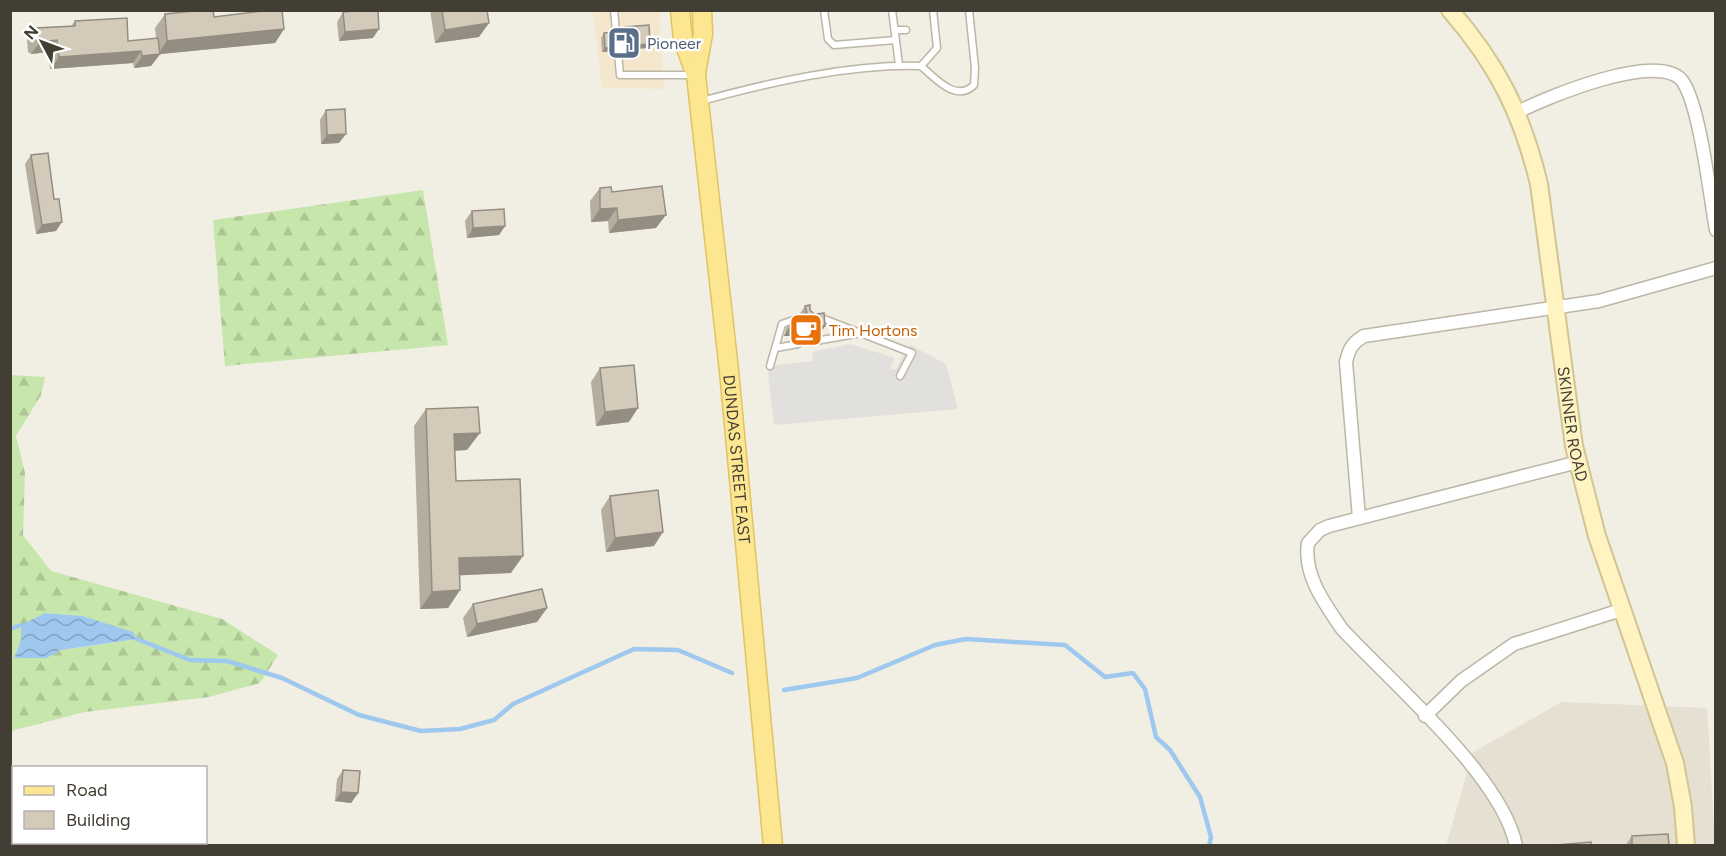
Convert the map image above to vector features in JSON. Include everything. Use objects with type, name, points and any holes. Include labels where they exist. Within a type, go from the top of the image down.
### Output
[{"type":"main road","name":"DUNDAS STREET EAST","points":[[680,10],[683,40],[696,75],[729,371],[773,846]]},
{"type":"main road","name":"DUNDAS STREET EAST","points":[[696,75],[703,34],[702,10]]},
{"type":"street","name":"SKINNER ROAD","points":[[1450,10],[1476,40],[1498,72],[1518,112],[1539,184],[1578,462],[1597,536],[1675,764],[1683,807],[1686,846]]},
{"type":"street","points":[[1518,112],[1545,98],[1595,82],[1638,72],[1661,72],[1674,75],[1682,80],[1687,91],[1698,134],[1716,230]]},
{"type":"street","points":[[1359,518],[1346,362],[1349,349],[1355,341],[1364,336],[1599,301],[1716,268]]},
{"type":"street","points":[[1516,846],[1505,813],[1490,789],[1462,754],[1342,629],[1312,579],[1306,551],[1313,535],[1329,526],[1578,462]]},
{"type":"street","points":[[1425,716],[1461,681],[1514,644],[1621,610]]},
{"type":"lane","points":[[614,10],[620,75],[696,75]]},
{"type":"lane","points":[[824,10],[828,39],[834,45],[896,40]]},
{"type":"lane","points":[[892,10],[899,65]]},
{"type":"lane","points":[[921,66],[937,48],[931,28],[933,10]]},
{"type":"lane","points":[[699,102],[768,83],[899,65],[921,66],[943,86],[958,92],[968,91],[974,85],[975,68],[969,10]]},
{"type":"lane","points":[[895,30],[906,30]]},
{"type":"lane","points":[[808,317],[819,316],[912,353],[900,376]]},
{"type":"lane","points":[[770,366],[782,324],[795,319]]},
{"type":"lane","points":[[810,342],[862,333]]},
{"type":"lane","points":[[776,348],[798,344]]},
{"type":"shaded area","points":[[593,11],[659,11],[664,89],[602,88]]},
{"type":"shaded area","points":[[851,344],[895,358],[890,368],[895,370],[910,345],[946,364],[958,409],[774,425],[767,366],[813,361],[812,352]]},
{"type":"shaded area","points":[[1562,702],[1707,708],[1715,845],[1446,846],[1473,752]]},
{"type":"green space","points":[[423,190],[448,345],[225,366],[213,220]]},
{"type":"green space","points":[[10,375],[45,377],[41,395],[16,436],[25,473],[23,535],[51,571],[222,619],[278,655],[260,683],[209,697],[85,712],[11,731]],"holes":[[[45,613],[83,616],[132,632],[137,639],[61,650],[47,658],[14,657],[21,640]]]},
{"type":"water","points":[[45,613],[83,616],[133,632],[137,639],[61,650],[47,658],[14,658],[21,640],[21,625]]},
{"type":"building","points":[[213,10],[214,17],[282,10],[284,29],[167,41],[165,14]]},
{"type":"building","points":[[378,10],[379,29],[345,32],[343,12]]},
{"type":"building","points":[[442,10],[487,10],[489,23],[445,30]]},
{"type":"building","points":[[127,18],[128,41],[158,38],[160,54],[142,56],[141,51],[59,57],[57,40],[40,42],[37,40],[36,28],[75,26],[75,21]]},
{"type":"building","points":[[649,25],[650,44],[626,46],[625,27]]},
{"type":"building","points":[[614,32],[616,47],[605,48],[604,33]]},
{"type":"building","points":[[345,109],[346,134],[327,135],[326,110]]},
{"type":"building","points":[[48,153],[54,199],[59,199],[62,222],[42,225],[31,155]]},
{"type":"building","points":[[662,186],[666,215],[618,220],[617,208],[600,209],[600,188],[611,187],[612,192]]},
{"type":"building","points":[[504,209],[505,226],[473,228],[472,211]]},
{"type":"building","points":[[810,305],[810,310],[815,315],[824,313],[825,326],[816,326],[811,332],[813,336],[809,337],[808,331],[800,327],[790,327],[793,319],[807,313],[805,306]]},
{"type":"building","points":[[634,365],[638,408],[605,412],[600,368]]},
{"type":"building","points":[[478,407],[480,433],[454,434],[456,481],[520,479],[523,556],[459,558],[460,590],[432,592],[426,409]]},
{"type":"building","points":[[658,490],[663,532],[615,538],[610,496]]},
{"type":"building","points":[[542,589],[547,608],[477,624],[473,604]]},
{"type":"building","points":[[343,770],[360,771],[358,793],[341,792]]},
{"type":"building","points":[[1668,834],[1669,846],[1632,846],[1632,836]]},
{"type":"building","points":[[1591,842],[1591,846],[1556,845]]},
{"type":"waterway","points":[[10,629],[21,625]]},
{"type":"waterway","points":[[137,639],[190,660],[227,661],[282,678],[359,715],[421,731],[460,729],[494,720],[513,704],[634,649],[678,650],[732,673]]},
{"type":"waterway","points":[[784,690],[857,678],[935,645],[966,639],[1065,645],[1105,677],[1133,673],[1145,689],[1156,737],[1170,750],[1200,797],[1211,837],[1209,846]]},
{"type":"place","name":"Pioneer","points":[[624,43]]},
{"type":"place","name":"Tim Hortons","points":[[806,330]]}]
